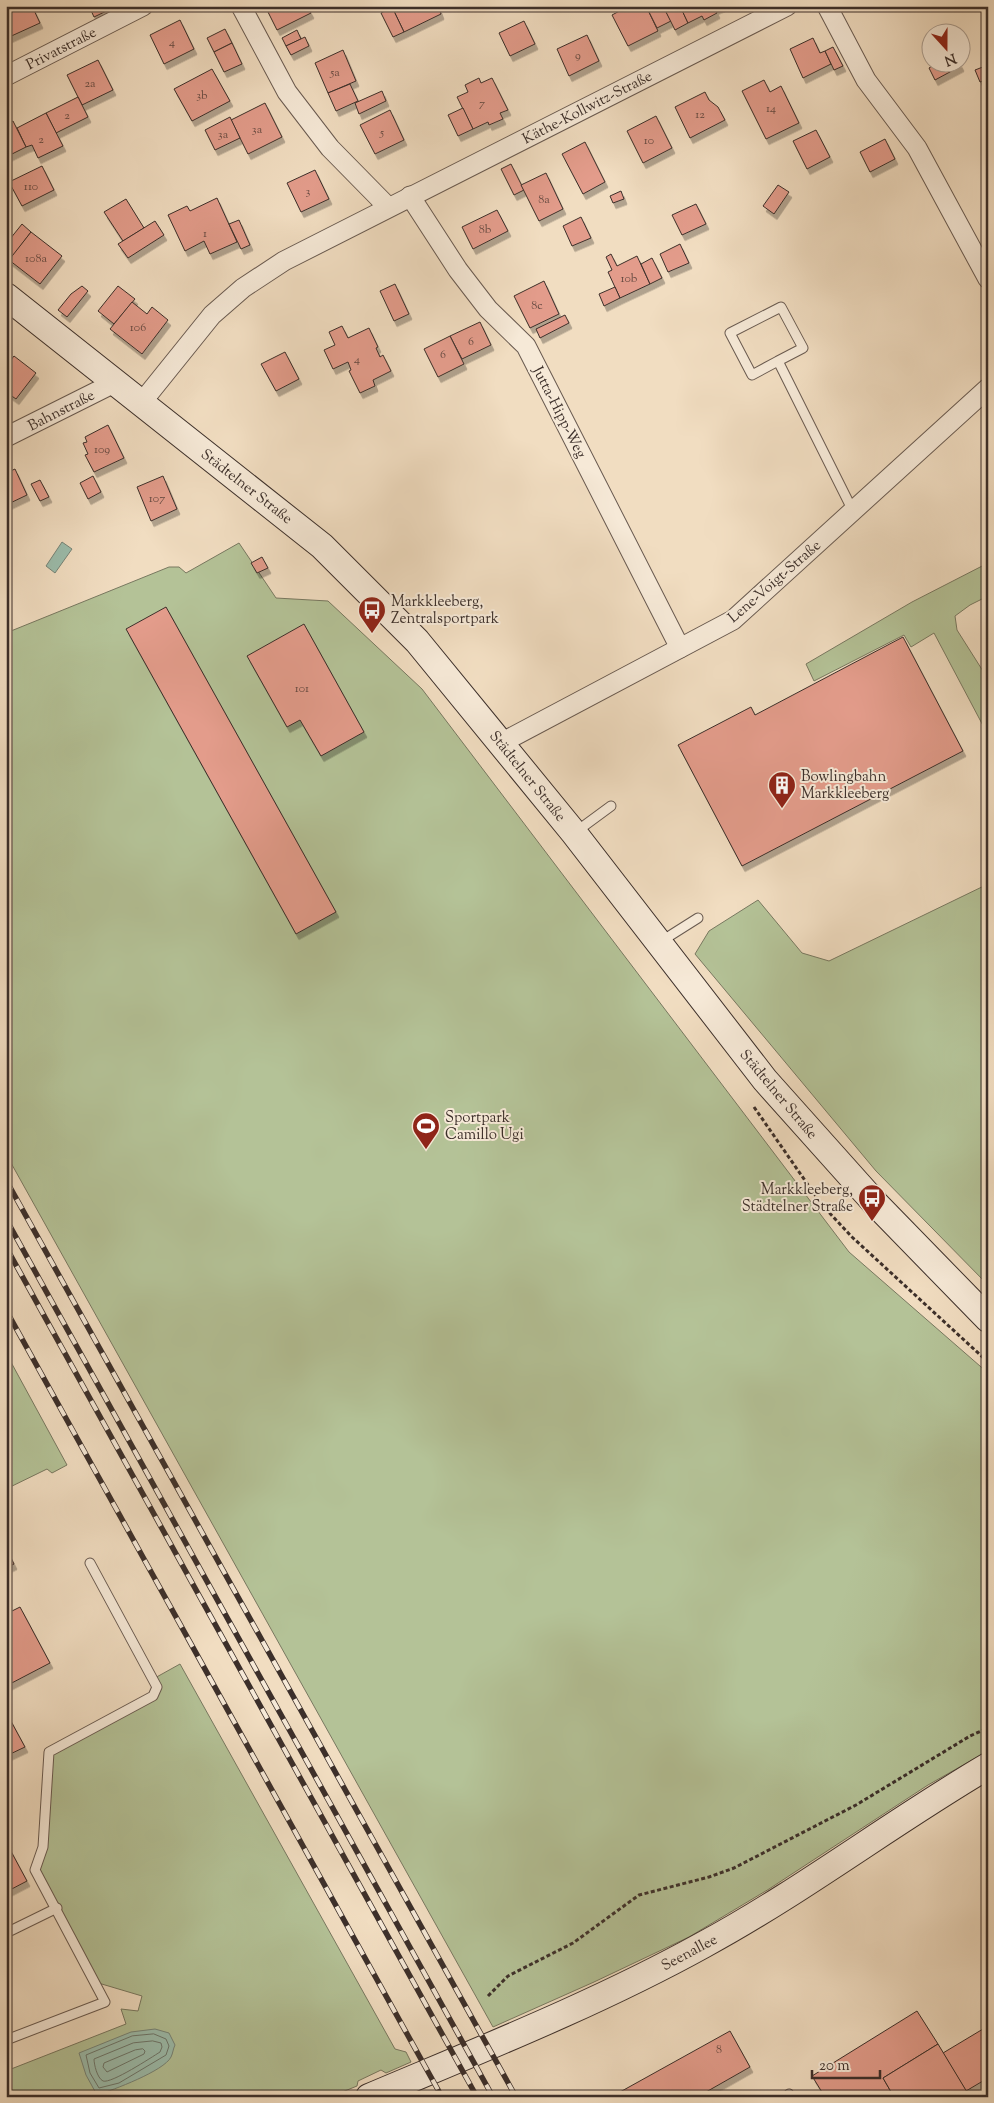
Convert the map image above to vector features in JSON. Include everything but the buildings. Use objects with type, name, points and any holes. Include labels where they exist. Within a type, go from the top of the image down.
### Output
[{"type":"street","name":"Privatstraße","points":[[6,76],[143,6]]},
{"type":"street","points":[[242,6],[287,92],[330,148],[388,207]]},
{"type":"street","points":[[827,6],[866,80],[917,148],[988,280]]},
{"type":"street","name":"Käthe-Kollwitz-Straße","points":[[142,402],[212,316],[244,288],[284,261],[785,7]]},
{"type":"street","name":"Jutta-Hipp-Weg","points":[[410,196],[458,270],[482,302],[526,346],[680,648]]},
{"type":"street","name":"Städtelner Straße","points":[[6,296],[322,546],[418,641],[574,833],[765,1080],[874,1203],[988,1319]]},
{"type":"street","name":"Bahnstraße","points":[[6,437],[116,382]]},
{"type":"street","name":"Lene-Voigt-Straße","points":[[501,743],[733,620],[988,388]]},
{"type":"street","name":"Seenallee","points":[[369,2097],[602,1995],[695,1950],[750,1918],[934,1798],[988,1766]]},
{"type":"lane","points":[[781,307],[803,348],[778,361],[752,375],[730,333],[781,307]]},
{"type":"lane","points":[[778,361],[854,511]]},
{"type":"lane","points":[[574,833],[611,806]]},
{"type":"lane","points":[[658,943],[698,918]]},
{"type":"lane","points":[[6,2040],[105,2002],[35,1870],[43,1847],[49,1752],[153,1696],[157,1687],[90,1563]]},
{"type":"lane","points":[[6,1933],[56,1908]]},
{"type":"path","points":[[488,1996],[508,1976],[573,1943],[639,1895],[709,1877],[734,1868],[856,1805],[970,1736],[988,1728]]},
{"type":"shaded area","name":"Sportpark Camillo Ugi","points":[[239,543],[276,598],[328,601],[422,689],[849,1252],[988,1373],[988,1751],[928,1785],[769,1889],[689,1937],[493,2027],[6,1154],[6,633],[169,567],[179,567],[186,573]]},
{"type":"shaded area","points":[[988,563],[988,596],[970,605],[955,616],[957,630],[988,679],[988,735],[934,633],[911,647],[904,635],[814,681],[806,664],[912,602]]},
{"type":"shaded area","points":[[988,884],[988,1285],[876,1171],[695,954],[709,931],[758,900],[802,953],[829,961]]},
{"type":"shaded area","points":[[6,1353],[67,1465],[52,1473],[47,1469],[6,1489]]},
{"type":"shaded area","points":[[180,1664],[395,2049],[406,2052],[411,2062],[386,2073],[381,2070],[358,2081],[357,2086],[330,2097],[6,2097],[6,2071],[126,2024],[121,2009],[138,2011],[142,1996],[95,1982],[35,1870],[43,1847],[49,1752],[153,1696],[153,1679]]},
{"type":"water","points":[[62,542],[72,549],[55,573],[46,566]]},
{"type":"water","points":[[155,2029],[169,2033],[175,2045],[171,2057],[149,2074],[97,2095],[86,2075],[79,2053],[131,2032]]},
{"type":"railway","points":[[6,1180],[516,2097]]},
{"type":"railway","points":[[6,1219],[493,2097]]},
{"type":"railway","points":[[6,1247],[477,2097]]},
{"type":"railway","points":[[6,1310],[442,2097]]},
{"type":"place","name":"Markkleeberg, Zentralsportpark","points":[[372,634]]},
{"type":"place","name":"Bowlingbahn Markkleeberg","points":[[782,809]]},
{"type":"place","name":"Sportpark Camillo Ugi","points":[[426,1150]]},
{"type":"place","name":"Markkleeberg, Städtelner Straße","points":[[872,1222]]}]
